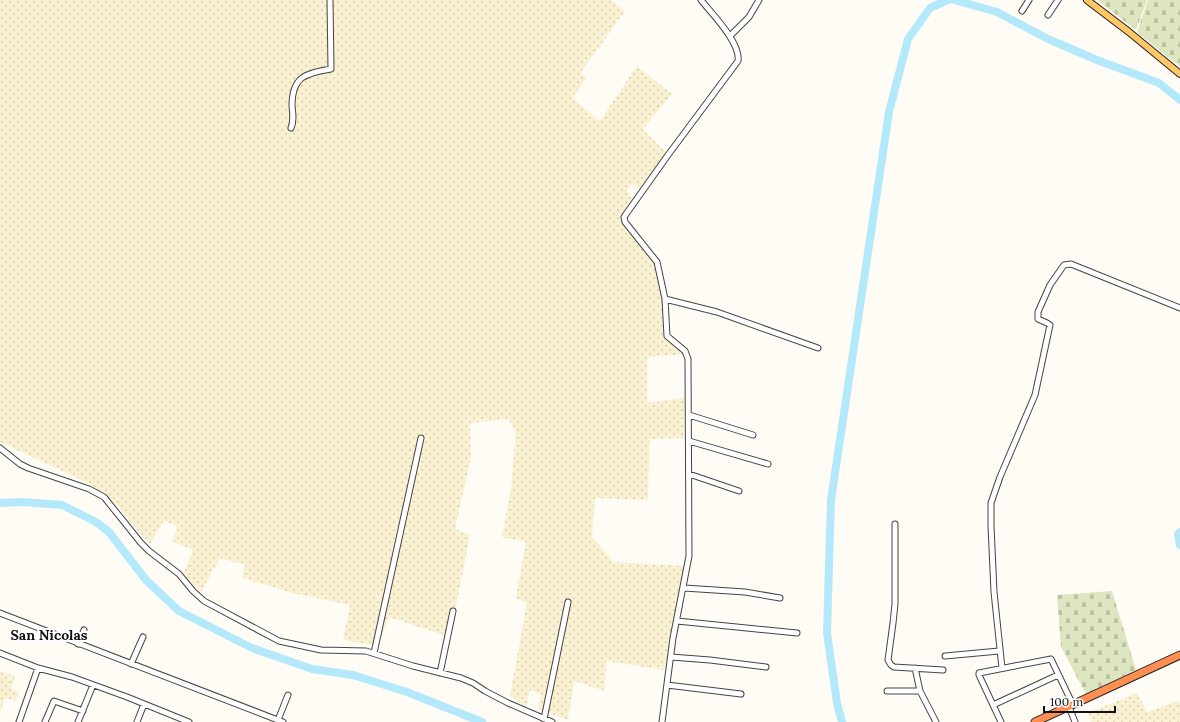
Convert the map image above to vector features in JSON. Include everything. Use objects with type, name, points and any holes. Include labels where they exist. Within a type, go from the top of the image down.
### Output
[{"type":"highway","points":[[1035,722],[1180,656]]},
{"type":"main road","points":[[1087,0],[1180,74]]},
{"type":"street","points":[[292,128],[292,105],[294,88],[297,82],[304,76],[331,69],[330,0]]},
{"type":"street","points":[[662,722],[671,657],[689,556],[689,415],[687,355],[685,351],[667,336],[665,299],[657,262],[625,222],[624,217],[738,61],[739,56],[730,36],[701,0]]},
{"type":"street","points":[[730,36],[749,17],[759,0]]},
{"type":"street","points":[[1022,11],[1029,0]]},
{"type":"street","points":[[1048,15],[1058,0]]},
{"type":"street","points":[[1002,668],[999,651],[994,592],[991,503],[1000,477],[1035,395],[1050,325],[1038,319],[1037,316],[1050,286],[1064,265],[1071,264],[1180,308]]},
{"type":"street","points":[[665,299],[718,312],[818,348]]},
{"type":"street","points":[[689,415],[753,434]]},
{"type":"street","points":[[374,653],[421,438]]},
{"type":"street","points":[[689,441],[768,464]]},
{"type":"street","points":[[0,448],[20,464],[28,468],[89,489],[104,498],[141,543],[179,574],[193,591],[204,601],[248,625],[287,644],[321,650],[360,651],[374,653],[413,666],[461,678],[473,683],[499,699],[552,722]]},
{"type":"street","points":[[689,474],[739,491]]},
{"type":"street","points":[[895,524],[894,604],[888,660],[891,666],[894,667],[943,670]]},
{"type":"street","points":[[684,588],[744,592],[780,598]]},
{"type":"street","points":[[544,719],[568,602]]},
{"type":"street","points":[[440,673],[453,611]]},
{"type":"street","points":[[0,613],[284,722]]},
{"type":"street","points":[[677,621],[797,632]]},
{"type":"street","points":[[78,644],[84,630]]},
{"type":"street","points":[[131,664],[143,637]]},
{"type":"street","points":[[945,656],[999,651]]},
{"type":"street","points":[[0,652],[38,668],[72,677],[189,722]]},
{"type":"street","points":[[671,657],[766,667]]},
{"type":"street","points":[[1001,722],[979,674],[1051,659],[1071,706],[1075,722]]},
{"type":"street","points":[[19,722],[38,668]]},
{"type":"street","points":[[915,668],[920,691],[936,722]]},
{"type":"street","points":[[993,705],[1058,675]]},
{"type":"street","points":[[78,722],[93,685]]},
{"type":"street","points":[[667,685],[741,694]]},
{"type":"street","points":[[887,691],[920,691]]},
{"type":"street","points":[[278,720],[288,695]]},
{"type":"street","points":[[45,722],[54,701],[83,711]]},
{"type":"street","points":[[137,722],[144,704]]},
{"type":"shaded area","points":[[0,0],[611,0],[625,11],[581,72],[587,78],[572,98],[600,121],[637,66],[672,94],[643,129],[666,152],[640,189],[633,183],[627,191],[632,198],[624,213],[623,222],[658,262],[666,287],[663,332],[669,340],[685,354],[647,357],[647,403],[685,398],[684,438],[650,439],[648,500],[595,498],[592,537],[614,562],[685,566],[664,670],[606,661],[605,691],[574,681],[568,720],[538,709],[541,694],[530,690],[526,708],[510,695],[527,603],[516,598],[526,542],[502,537],[511,488],[516,432],[508,419],[470,423],[471,457],[455,529],[470,535],[450,637],[389,617],[378,646],[343,640],[350,605],[292,593],[242,578],[245,565],[220,558],[201,592],[184,573],[193,550],[172,541],[178,527],[164,520],[150,544],[118,506],[90,484],[0,442]]},
{"type":"shaded area","points":[[0,671],[15,676],[11,689],[19,692],[16,701],[5,698],[0,713]]},
{"type":"shaded area","points":[[1137,693],[1147,712],[1178,701],[1180,705],[1180,722],[1091,722],[1088,713]]},
{"type":"green space","points":[[1097,0],[1147,0],[1136,30]]},
{"type":"green space","points":[[1148,0],[1180,0],[1180,67],[1137,32]]},
{"type":"green space","points":[[1112,591],[1136,670],[1086,694],[1061,647],[1057,595]]},
{"type":"waterway","points":[[842,722],[837,703],[827,633],[831,500],[889,112],[908,39],[930,8],[948,0]]},
{"type":"waterway","points":[[954,0],[997,12],[1048,39],[1097,60],[1159,83],[1180,100]]},
{"type":"waterway","points":[[0,503],[23,502],[62,505],[96,522],[109,532],[146,580],[179,611],[252,648],[312,669],[353,675],[407,692],[482,722]]},
{"type":"waterway","points":[[1180,532],[1178,534],[1180,545]]},
{"type":"district","name":"San Nicolas","points":[[49,635]]}]
